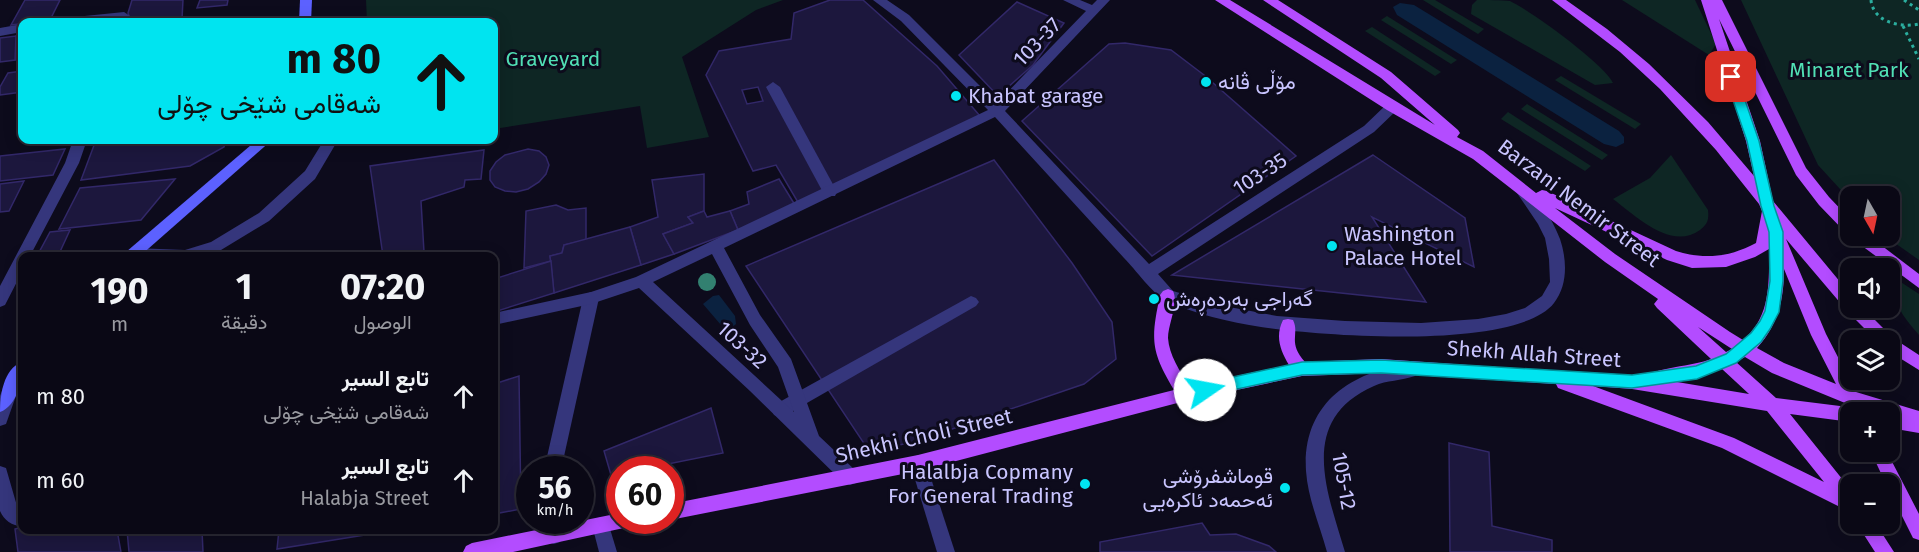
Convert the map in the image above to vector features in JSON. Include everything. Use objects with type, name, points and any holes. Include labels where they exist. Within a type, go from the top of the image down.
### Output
[{"type":"main road","points":[[305,18],[306,0]]},
{"type":"main road","name":"Barzani Nemir Street","points":[[1221,0],[1392,107],[1478,155],[1610,258],[1745,349],[1778,368],[1849,402]]},
{"type":"main road","points":[[1269,0],[1386,75],[1478,155]]},
{"type":"main road","points":[[1558,0],[1617,44],[1653,75],[1721,146],[1767,206],[1840,292]]},
{"type":"main road","points":[[1707,0],[1753,141],[1767,206],[1776,232],[1819,335],[1853,402]]},
{"type":"main road","points":[[1716,0],[1801,171],[1840,218]]},
{"type":"main road","points":[[135,252],[260,144]]},
{"type":"main road","points":[[1515,182],[1672,256],[1701,263],[1726,261],[1750,253],[1762,246],[1766,235],[1767,206]]},
{"type":"main road","points":[[1632,382],[1697,373],[1726,361],[1745,349],[1756,338],[1772,312],[1777,281],[1776,232]]},
{"type":"main road","points":[[1872,246],[1919,282]]},
{"type":"main road","points":[[1610,258],[1772,405],[1840,490]]},
{"type":"main road","points":[[1168,295],[1160,329],[1161,343],[1174,376],[1185,394]]},
{"type":"main road","points":[[1864,318],[1876,330]]},
{"type":"main road","points":[[1288,324],[1285,334],[1289,351],[1296,364],[1302,369]]},
{"type":"main road","points":[[1900,351],[1919,363]]},
{"type":"main road","name":"Shekh Allah Street","points":[[1185,394],[1302,369],[1381,366],[1632,382]]},
{"type":"main road","points":[[0,405],[18,376]]},
{"type":"main road","points":[[1544,376],[1728,443],[1765,459],[1840,498]]},
{"type":"main road","points":[[1632,382],[1840,414]]},
{"type":"main road","name":"Shekhi Choli Street","points":[[684,509],[918,463],[1185,394]]},
{"type":"main road","name":"Barzani Nemir Street","points":[[1900,414],[1919,418]]},
{"type":"main road","points":[[1900,423],[1919,426]]},
{"type":"main road","points":[[1884,462],[1919,532]]},
{"type":"main road","points":[[594,525],[606,524]]},
{"type":"main road","points":[[472,552],[533,534]]},
{"type":"main road","points":[[1873,534],[1885,552]]},
{"type":"street","points":[[123,18],[126,0]]},
{"type":"street","points":[[879,0],[904,18],[997,111],[1168,295],[1207,309],[1288,324],[1330,328],[1451,329],[1498,322],[1535,309],[1545,302],[1557,285],[1556,250],[1551,230],[1515,182]]},
{"type":"street","points":[[1069,0],[1094,10]]},
{"type":"street","name":"103-37","points":[[997,111],[1104,0]]},
{"type":"street","points":[[0,32],[18,29]]},
{"type":"street","points":[[773,87],[830,192]]},
{"type":"street","name":"103-35","points":[[1149,272],[1369,129],[1392,107]]},
{"type":"street","points":[[498,318],[591,298],[641,281],[997,111]]},
{"type":"street","points":[[26,252],[72,162],[79,144]]},
{"type":"street","points":[[197,252],[216,246],[264,217],[310,175],[329,144]]},
{"type":"street","name":"103-32","points":[[716,247],[755,320],[785,364],[813,441]]},
{"type":"street","points":[[0,301],[18,267]]},
{"type":"street","name":"103-32","points":[[641,281],[850,477]]},
{"type":"street","points":[[555,456],[591,298]]},
{"type":"street","points":[[780,410],[971,302]]},
{"type":"street","name":"105-12","points":[[1336,552],[1315,471],[1314,448],[1319,428],[1329,409],[1343,394],[1360,383],[1381,375],[1452,369]]},
{"type":"street","points":[[0,419],[11,387]]},
{"type":"street","points":[[918,463],[946,552]]},
{"type":"street","points":[[0,474],[9,511],[18,518]]},
{"type":"street","points":[[601,525],[608,552]]},
{"type":"path","points":[[1871,0],[1869,1],[1874,13],[1892,23],[1903,26],[1919,24]]},
{"type":"path","points":[[1904,0],[1911,1],[1919,10]]},
{"type":"path","points":[[1903,26],[1919,59]]},
{"type":"green space","name":"Graveyard","points":[[366,0],[783,0],[756,10],[682,57],[709,137],[647,148],[640,106],[498,128],[498,18],[367,18]]},
{"type":"green space","points":[[1423,0],[1435,0],[1484,29],[1478,34]]},
{"type":"green space","points":[[1477,0],[1510,1],[1520,7],[1582,51],[1607,74],[1613,83],[1595,85],[1471,14],[1472,5]]},
{"type":"green space","points":[[1622,0],[1695,0],[1716,44],[1709,55]]},
{"type":"green space","name":"Minaret Park","points":[[1741,0],[1919,0],[1919,260],[1899,246],[1900,186],[1840,186],[1840,189],[1818,165]]},
{"type":"green space","points":[[1387,16],[1457,60],[1451,64],[1381,20]]},
{"type":"green space","points":[[1372,27],[1441,72],[1435,76],[1365,31]]},
{"type":"green space","points":[[1561,76],[1641,124],[1635,129],[1555,80]]},
{"type":"green space","points":[[1527,104],[1608,155],[1602,160],[1521,109]]},
{"type":"green space","points":[[1508,112],[1591,166],[1585,171],[1501,119]]},
{"type":"green space","points":[[1671,155],[1708,210],[1705,226],[1689,235],[1677,236],[1654,229],[1613,199],[1650,178]]},
{"type":"green space","points":[[1900,282],[1919,294],[1919,335],[1900,310]]},
{"type":"water","points":[[1400,3],[1414,5],[1619,131],[1624,137],[1624,143],[1616,147],[1604,144],[1397,15],[1393,7]]},
{"type":"water","points":[[719,295],[735,316],[736,324],[730,329],[721,325],[703,304],[713,296]]},
{"type":"building","points":[[25,0],[60,0],[51,18],[18,18],[18,24],[11,25]]},
{"type":"building","points":[[132,0],[183,0],[182,18],[130,18],[128,13]]},
{"type":"building","points":[[200,0],[228,0],[227,5],[197,8]]},
{"type":"building","points":[[830,0],[863,0],[937,66],[980,116],[799,204],[776,165],[753,171],[706,75],[719,51],[791,39],[794,13]],"holes":[[[758,87],[763,101],[747,104],[742,90]]]},
{"type":"building","points":[[1017,2],[1064,23],[1033,65],[998,96],[959,55]]},
{"type":"building","points":[[16,36],[18,36],[18,60],[15,60]]},
{"type":"building","points":[[16,36],[15,60],[0,62],[0,38]]},
{"type":"building","points":[[1125,43],[1171,50],[1204,75],[1296,156],[1152,256],[1022,121],[1109,44]]},
{"type":"building","points":[[18,72],[18,93],[0,95],[0,87],[8,73]]},
{"type":"building","points":[[94,144],[225,144],[224,147],[190,166],[81,180]]},
{"type":"building","points":[[65,149],[53,175],[0,181],[0,156]]},
{"type":"building","points":[[528,149],[539,151],[546,157],[549,165],[546,174],[528,189],[516,192],[495,187],[490,180],[490,171],[496,162],[505,155]]},
{"type":"building","points":[[484,150],[481,179],[465,180],[464,187],[421,201],[424,252],[382,252],[370,166]]},
{"type":"building","points":[[1373,155],[1465,218],[1474,267],[1372,217],[1426,302],[1172,275]]},
{"type":"building","points":[[994,160],[1072,263],[1112,322],[1116,359],[1084,384],[914,442],[869,451],[746,266]]},
{"type":"building","points":[[704,174],[704,211],[688,217],[693,223],[663,234],[674,254],[641,265],[630,227],[658,217],[652,180]]},
{"type":"building","points":[[175,179],[141,220],[59,229],[80,188]]},
{"type":"building","points":[[779,179],[795,205],[738,230],[730,211],[749,204],[747,192]]},
{"type":"building","points":[[24,181],[9,211],[0,212],[0,184]]},
{"type":"building","points":[[556,205],[568,210],[586,208],[586,240],[564,245],[562,253],[550,256],[551,261],[524,268],[526,211]]},
{"type":"building","points":[[704,211],[707,217],[730,211],[738,230],[674,254],[663,234],[693,223],[688,217]]},
{"type":"building","points":[[630,227],[641,265],[554,293],[550,256],[562,253],[564,245]]},
{"type":"building","points":[[70,230],[60,252],[39,252],[50,232]]},
{"type":"building","points":[[551,261],[554,293],[498,311],[498,278]]},
{"type":"building","points":[[519,376],[520,456],[516,456],[516,510],[498,513],[498,383]]},
{"type":"building","points":[[711,408],[723,453],[684,461],[684,456],[606,456],[606,458],[604,451]]},
{"type":"building","points":[[1449,443],[1489,452],[1492,526],[1552,540],[1552,552],[1450,552]]},
{"type":"building","points":[[1202,523],[1210,535],[1236,534],[1269,546],[1276,552],[1100,552],[1100,542]]},
{"type":"building","points":[[18,528],[18,534],[118,534],[121,552],[18,552],[15,529]]},
{"type":"building","points":[[127,534],[202,534],[203,552],[129,552]]},
{"type":"building","points":[[279,534],[371,534],[277,549]]},
{"type":"place","name":"مۆڵی ڤانە","points":[[1206,82]]},
{"type":"place","name":"Khabat garage","points":[[956,96]]},
{"type":"place","name":"Washington Palace Hotel","points":[[1332,246]]},
{"type":"place","name":"گەراجی بەردەڕەش","points":[[1154,299]]},
{"type":"place","name":"Halalbja Copmany For General Trading","points":[[1085,484]]},
{"type":"place","name":"قوماشفرۆشی ئەحمەد ئاکرەیی","points":[[1285,488]]},
{"type":"route","points":[[1205,390],[1302,369],[1381,366],[1632,382],[1697,373],[1731,359],[1745,349],[1765,325],[1772,312],[1777,281],[1776,232],[1767,206],[1753,141],[1731,77]]}]
